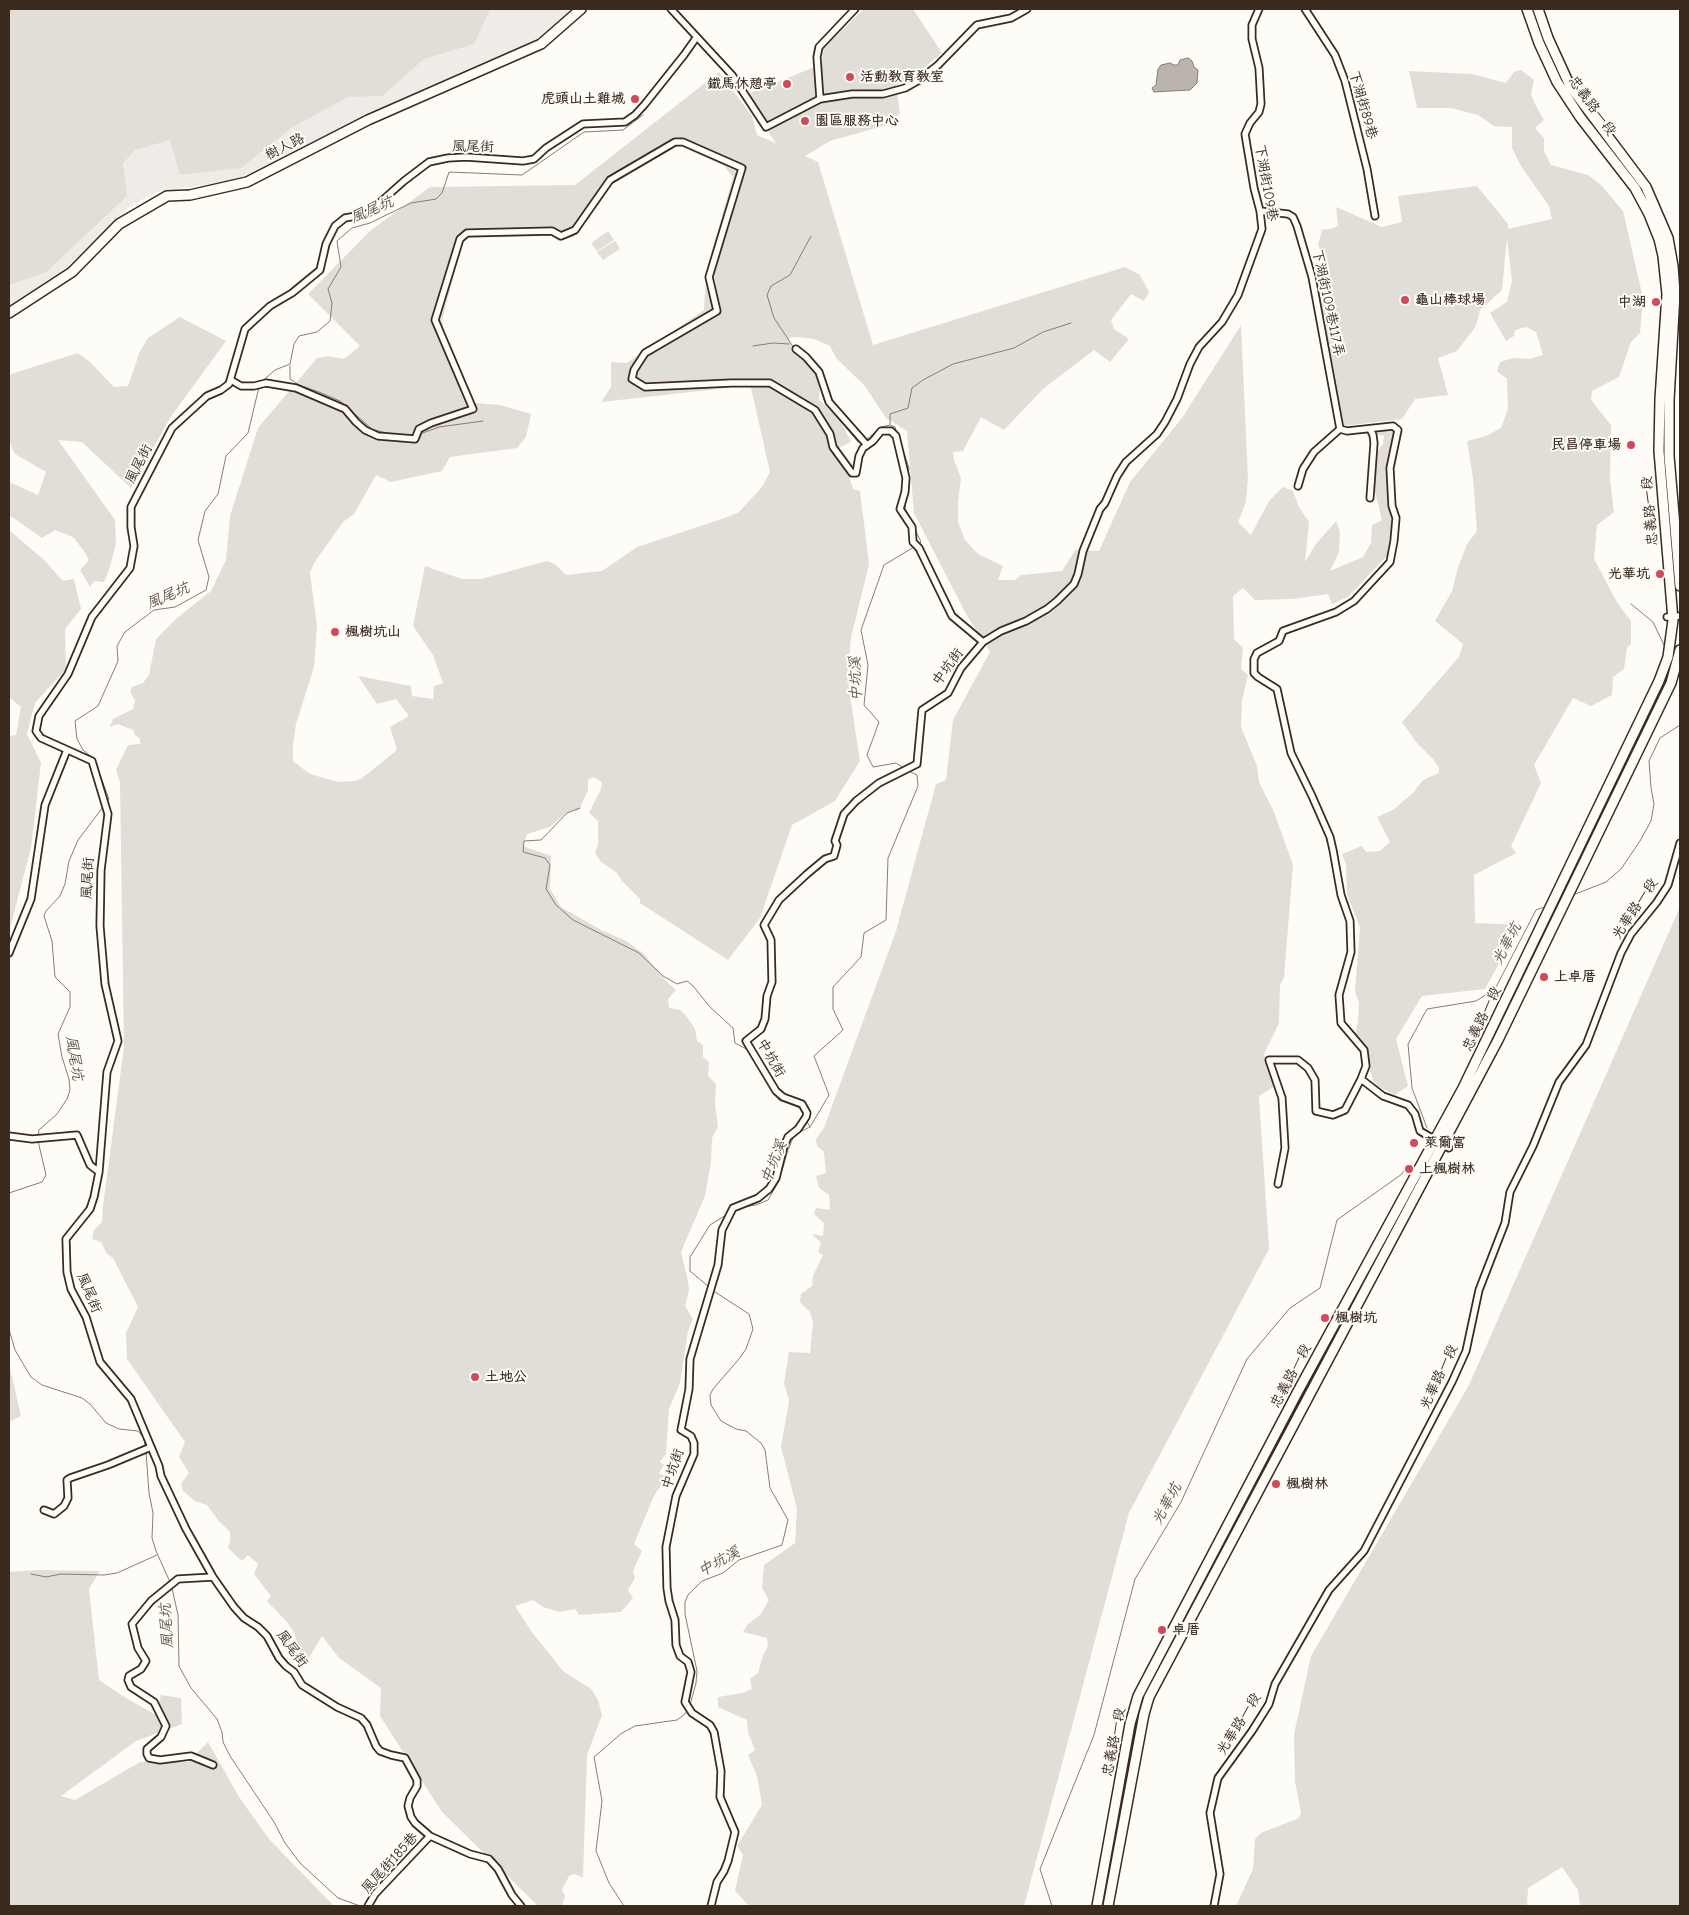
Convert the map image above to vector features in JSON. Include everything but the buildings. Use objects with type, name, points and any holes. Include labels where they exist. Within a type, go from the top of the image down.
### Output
[{"type":"main road","name":"樹人路","points":[[9,313],[72,272],[119,224],[167,196],[190,195],[247,182],[368,120],[541,44],[581,9]]},
{"type":"main road","name":"忠義路一段","points":[[1528,9],[1557,82],[1576,111],[1598,132],[1646,187],[1668,238],[1675,293],[1670,470],[1680,586]]},
{"type":"main road","name":"忠義路一段","points":[[1097,1906],[1112,1813],[1130,1724],[1138,1696],[1349,1293],[1467,1080],[1536,933],[1546,918],[1659,681],[1668,657],[1673,617],[1660,480],[1657,399],[1667,294],[1659,239],[1649,214],[1635,188],[1570,86],[1558,62],[1538,9]]},
{"type":"main road","points":[[1657,399],[1672,400]]},
{"type":"main road","name":"忠義路一段","points":[[1108,1906],[1127,1816],[1144,1714],[1149,1697],[1446,1146],[1550,940],[1557,921],[1671,683],[1679,663],[1680,650]]},
{"type":"main road","points":[[1536,933],[1550,940]]},
{"type":"main road","points":[[1349,1293],[1363,1301]]},
{"type":"main road","points":[[1260,1460],[1274,1467]]},
{"type":"main road","points":[[1112,1813],[1127,1816]]},
{"type":"street","points":[[670,9],[732,75],[766,128],[820,99],[852,94],[883,94],[905,88],[920,80],[938,65],[977,25],[1011,18],[1027,9]]},
{"type":"street","points":[[820,99],[817,56],[819,47],[855,9]]},
{"type":"street","name":"下湖街109巷","points":[[1105,502],[1126,462],[1157,434],[1166,422],[1190,364],[1200,347],[1222,322],[1238,295],[1262,229],[1244,134],[1259,112],[1262,104],[1252,32],[1252,25],[1259,9]]},
{"type":"street","name":"下湖街89巷","points":[[1305,9],[1335,55],[1345,82],[1367,169],[1375,216]]},
{"type":"street","name":"風尾街","points":[[521,1906],[498,1869],[488,1859],[470,1854],[430,1836],[415,1824],[410,1813],[409,1802],[417,1780],[404,1758],[380,1751],[367,1725],[361,1718],[337,1707],[302,1685],[294,1672],[279,1658],[268,1636],[244,1618],[213,1577],[186,1529],[148,1449],[131,1399],[100,1362],[86,1317],[71,1289],[67,1272],[66,1239],[90,1209],[94,1197],[99,1172],[107,1072],[118,1041],[105,984],[100,926],[100,870],[108,814],[92,761],[41,738],[36,731],[40,716],[68,674],[92,617],[130,568],[134,546],[131,527],[131,507],[172,428],[207,396],[229,384],[244,329],[270,306],[292,293],[320,270],[326,244],[334,226],[345,218],[367,214],[404,181],[429,162],[448,158],[523,161],[534,159],[546,148],[583,124],[625,122],[645,104],[696,38]]},
{"type":"street","points":[[231,380],[241,386],[254,386],[266,383],[296,388],[311,396],[323,398],[345,409],[365,430],[378,436],[415,439],[419,429],[473,409],[435,320],[460,239],[467,233],[552,231],[561,236],[568,234],[575,230],[610,180],[675,142],[683,142],[742,168],[709,277],[717,311],[645,353],[634,370],[632,379],[645,386],[770,383],[815,410],[830,434],[833,447],[852,473],[856,473],[858,456],[864,442],[881,431],[889,430],[896,436],[906,478],[905,492],[900,509],[912,527],[913,542],[919,548],[952,616],[983,642]]},
{"type":"street","name":"下湖街109巷117弄","points":[[1260,211],[1288,214],[1293,217],[1297,226],[1312,277],[1340,429]]},
{"type":"street","points":[[796,349],[819,372],[829,402],[864,442]]},
{"type":"street","points":[[1278,1184],[1285,1148],[1282,1098],[1269,1060],[1298,1060],[1308,1068],[1315,1080],[1316,1111],[1326,1114],[1339,1114],[1345,1110],[1361,1080],[1366,1066],[1364,1050],[1341,1024],[1339,995],[1351,952],[1350,920],[1341,895],[1330,837],[1291,753],[1277,689],[1254,673],[1254,659],[1257,653],[1279,641],[1283,631],[1336,612],[1354,601],[1390,562],[1396,518],[1392,506],[1390,468],[1398,430],[1393,426],[1347,431],[1340,429],[1314,452],[1302,469],[1298,486]]},
{"type":"street","points":[[1370,429],[1374,443],[1370,498]]},
{"type":"street","name":"中坑街","points":[[711,1906],[717,1882],[728,1861],[735,1832],[720,1797],[721,1770],[714,1732],[710,1725],[692,1713],[685,1702],[691,1672],[688,1662],[680,1656],[676,1645],[675,1620],[667,1588],[666,1547],[676,1496],[694,1454],[694,1443],[691,1436],[681,1430],[689,1389],[690,1359],[718,1265],[720,1236],[733,1210],[758,1198],[769,1189],[776,1178],[788,1137],[806,1119],[807,1113],[802,1104],[783,1097],[776,1091],[746,1041],[761,1029],[765,1019],[767,996],[772,982],[771,940],[764,925],[779,900],[825,859],[834,856],[837,844],[834,842],[844,814],[856,801],[879,783],[917,764],[922,710],[948,693],[961,668],[983,642],[1047,609],[1058,601],[1074,584],[1083,551],[1100,509],[1105,502]]},
{"type":"street","points":[[1668,657],[1679,663]]},
{"type":"street","points":[[9,953],[31,899],[45,804],[67,750]]},
{"type":"street","name":"光華路一段","points":[[1214,1906],[1220,1874],[1210,1812],[1218,1778],[1269,1704],[1275,1684],[1329,1590],[1364,1551],[1452,1382],[1466,1352],[1479,1290],[1505,1223],[1510,1192],[1533,1146],[1559,1082],[1586,1045],[1621,953],[1631,934],[1668,885],[1680,843]]},
{"type":"street","points":[[1361,1080],[1383,1096],[1408,1105],[1412,1110],[1420,1131],[1446,1146]]},
{"type":"street","points":[[9,1136],[38,1139],[76,1135],[90,1165],[99,1172]]},
{"type":"street","points":[[44,1510],[54,1514],[64,1506],[68,1498],[67,1480],[70,1478],[148,1449]]},
{"type":"street","points":[[213,1577],[178,1579],[151,1601],[132,1624],[138,1648],[146,1661],[141,1668],[129,1676],[129,1685],[135,1691],[154,1702],[166,1726],[161,1737],[147,1749],[147,1754],[150,1758],[160,1760],[191,1756],[213,1765]]},
{"type":"street","name":"風尾街185巷","points":[[368,1906],[375,1894],[430,1836]]},
{"type":"shaded area","points":[[9,9],[576,9],[545,37],[343,127],[258,171],[229,181],[158,192],[143,199],[127,209],[68,267],[9,306]]},
{"type":"shaded area","points":[[9,9],[490,9],[474,44],[424,59],[382,96],[348,97],[291,128],[241,168],[180,175],[170,140],[135,150],[123,163],[127,196],[46,272],[9,285]]},
{"type":"shaded area","points":[[864,9],[913,9],[942,53],[914,76],[896,85],[900,113],[887,125],[830,141],[805,156],[818,162],[873,345],[1125,267],[1140,275],[1149,292],[1144,301],[1131,294],[1111,320],[1114,329],[1129,339],[1110,362],[1094,350],[1043,389],[1004,430],[981,417],[963,451],[953,452],[961,478],[958,522],[965,540],[978,554],[1003,566],[998,580],[1015,580],[1021,575],[1062,571],[1075,550],[1099,551],[1130,482],[1182,418],[1241,325],[1248,479],[1246,502],[1238,522],[1251,535],[1269,501],[1283,487],[1293,491],[1299,507],[1309,522],[1305,562],[1316,544],[1336,521],[1340,532],[1339,552],[1330,571],[1363,557],[1371,543],[1372,525],[1382,520],[1375,492],[1374,456],[1383,444],[1384,436],[1376,434],[1377,429],[1394,428],[1396,437],[1387,469],[1392,530],[1387,556],[1348,597],[1332,604],[1328,594],[1293,599],[1255,600],[1243,588],[1233,596],[1234,639],[1243,648],[1241,669],[1248,675],[1242,700],[1241,727],[1257,766],[1259,782],[1274,812],[1293,865],[1284,978],[1280,985],[1279,1023],[1264,1054],[1275,1086],[1259,1096],[1269,1249],[1129,1513],[1024,1906],[749,1906],[735,1891],[743,1855],[737,1846],[762,1805],[757,1776],[748,1755],[755,1750],[748,1732],[747,1720],[718,1707],[718,1697],[742,1693],[752,1689],[750,1679],[758,1673],[763,1655],[768,1646],[767,1638],[743,1632],[747,1625],[761,1614],[769,1600],[762,1588],[764,1565],[795,1543],[797,1509],[781,1447],[789,1401],[784,1383],[789,1352],[810,1353],[813,1322],[810,1312],[800,1302],[801,1294],[812,1286],[813,1276],[823,1255],[818,1252],[821,1243],[812,1234],[823,1236],[824,1223],[814,1214],[816,1208],[830,1210],[829,1195],[819,1188],[816,1176],[826,1173],[824,1152],[817,1146],[816,1139],[824,1128],[896,931],[936,784],[946,780],[953,720],[990,652],[966,614],[914,513],[907,431],[886,418],[864,385],[836,358],[830,346],[814,339],[789,338],[792,347],[811,365],[820,381],[819,400],[840,420],[851,442],[839,448],[840,462],[849,475],[853,489],[860,491],[869,564],[851,638],[847,676],[860,761],[835,801],[792,825],[760,918],[728,960],[640,903],[640,899],[622,881],[617,873],[600,861],[595,853],[598,845],[598,821],[589,813],[601,789],[602,782],[593,777],[588,780],[588,790],[579,810],[566,813],[550,827],[527,834],[523,846],[551,856],[550,889],[561,907],[601,930],[626,941],[643,953],[676,990],[668,999],[669,1008],[680,1010],[687,1017],[695,1029],[697,1041],[703,1045],[703,1057],[709,1062],[708,1076],[716,1084],[715,1104],[718,1127],[712,1138],[711,1162],[705,1196],[681,1252],[689,1290],[685,1306],[693,1319],[688,1331],[680,1383],[669,1409],[666,1454],[660,1462],[664,1465],[659,1473],[666,1477],[653,1498],[634,1544],[642,1551],[633,1571],[635,1578],[628,1590],[633,1598],[621,1612],[579,1615],[575,1609],[560,1612],[543,1607],[533,1600],[515,1606],[531,1631],[563,1671],[591,1689],[598,1700],[602,1715],[587,1755],[583,1878],[575,1874],[569,1876],[562,1890],[565,1896],[562,1906],[538,1906],[442,1812],[380,1716],[381,1688],[339,1658],[322,1636],[307,1661],[290,1646],[296,1640],[294,1632],[267,1601],[271,1596],[254,1574],[258,1564],[248,1555],[242,1561],[228,1548],[230,1532],[207,1505],[195,1501],[183,1491],[181,1484],[189,1473],[179,1457],[185,1442],[127,1359],[126,1333],[138,1307],[113,1258],[107,1254],[101,1242],[92,1239],[94,1230],[102,1222],[124,1047],[120,782],[116,770],[128,745],[140,744],[140,739],[133,730],[118,724],[110,727],[113,719],[133,709],[135,701],[130,691],[132,687],[143,683],[149,675],[156,639],[177,618],[211,591],[226,560],[230,516],[258,428],[317,358],[328,356],[344,359],[360,346],[308,294],[370,231],[430,187],[575,185],[719,72],[752,116],[757,135],[776,143],[770,135],[750,93],[822,64],[823,48]],"holes":[[[680,146],[724,166],[733,177],[706,272],[704,310],[627,363],[611,362],[611,387],[601,402],[745,386],[751,388],[770,472],[762,487],[739,512],[637,547],[602,571],[566,575],[555,564],[547,561],[481,579],[462,579],[425,566],[413,626],[433,655],[443,683],[434,686],[433,699],[412,696],[411,686],[358,676],[377,704],[396,699],[409,716],[390,727],[397,750],[361,779],[355,781],[338,782],[310,774],[293,761],[293,744],[296,724],[314,667],[317,626],[310,573],[314,563],[343,522],[354,514],[376,475],[391,482],[442,471],[450,457],[517,448],[526,437],[531,414],[500,405],[475,403],[444,332],[442,320],[463,241],[467,238],[552,236],[558,241],[574,237],[611,184],[673,147]]]},
{"type":"shaded area","points":[[1188,58],[1198,70],[1197,83],[1190,90],[1154,92],[1152,88],[1156,85],[1158,69],[1161,65],[1170,63],[1178,65],[1180,60]]},
{"type":"shaded area","points":[[1521,70],[1534,80],[1531,94],[1544,120],[1535,128],[1544,138],[1544,151],[1551,165],[1588,175],[1600,184],[1623,211],[1643,298],[1640,333],[1631,342],[1619,377],[1592,391],[1591,400],[1611,425],[1610,480],[1614,512],[1597,525],[1594,559],[1618,604],[1631,621],[1631,644],[1627,648],[1624,669],[1613,677],[1612,695],[1591,706],[1573,698],[1534,765],[1541,783],[1511,846],[1516,853],[1474,875],[1475,923],[1520,925],[1485,989],[1422,996],[1396,1039],[1408,1086],[1395,1095],[1379,1087],[1373,1081],[1369,1066],[1368,1048],[1355,1034],[1359,1003],[1355,991],[1360,928],[1347,894],[1346,865],[1342,854],[1362,846],[1366,852],[1380,851],[1390,842],[1377,817],[1393,810],[1413,793],[1423,780],[1439,773],[1439,768],[1433,759],[1416,742],[1402,722],[1459,657],[1463,644],[1435,621],[1452,591],[1467,544],[1477,531],[1473,478],[1467,441],[1486,436],[1501,428],[1508,409],[1507,379],[1497,371],[1500,362],[1513,358],[1530,359],[1543,355],[1536,332],[1526,327],[1515,330],[1514,336],[1506,341],[1490,313],[1507,302],[1512,281],[1507,238],[1502,290],[1480,310],[1476,326],[1457,351],[1438,358],[1448,395],[1415,399],[1402,419],[1343,426],[1316,279],[1325,271],[1325,260],[1318,245],[1322,230],[1334,228],[1338,225],[1336,207],[1382,227],[1402,222],[1398,196],[1477,186],[1508,224],[1508,229],[1552,219],[1549,206],[1521,166],[1512,148],[1512,127],[1494,126],[1478,115],[1451,108],[1417,108],[1409,71],[1472,74],[1506,83],[1514,72]]},
{"type":"shaded area","points":[[608,231],[614,240],[597,251],[591,243]]},
{"type":"shaded area","points":[[615,241],[620,249],[603,260],[597,252]]},
{"type":"shaded area","points":[[180,317],[226,341],[170,418],[131,488],[82,442],[58,440],[115,520],[116,544],[109,570],[104,582],[94,581],[90,587],[80,570],[89,560],[73,537],[55,530],[42,538],[9,515],[9,482],[38,495],[46,472],[15,454],[9,441],[9,377],[11,374],[78,353],[89,361],[114,387],[128,386],[140,351],[148,338]]},
{"type":"shaded area","points":[[9,530],[44,560],[63,581],[74,579],[81,609],[65,629],[66,669],[35,703],[27,734],[41,763],[31,848],[9,932],[9,736],[16,735],[21,707],[9,697]]},
{"type":"shaded area","points":[[1680,907],[1680,1906],[1580,1906],[1578,1890],[1562,1867],[1528,1888],[1527,1906],[1236,1906],[1253,1869],[1255,1839],[1261,1833],[1299,1818],[1301,1812],[1295,1782],[1294,1734],[1311,1656],[1469,1385]]},
{"type":"shaded area","points":[[9,1364],[21,1416],[9,1422]]},
{"type":"shaded area","points":[[39,1570],[100,1571],[89,1589],[99,1680],[156,1715],[161,1695],[181,1698],[182,1724],[136,1741],[61,1796],[75,1800],[140,1762],[188,1762],[208,1742],[239,1797],[269,1839],[334,1906],[9,1906],[9,1572]]},
{"type":"waterway","name":"風尾坑","points":[[260,383],[275,370],[290,364],[294,344],[299,336],[317,332],[330,321],[332,303],[328,289],[341,267],[337,241],[352,228],[370,223],[411,203],[436,199],[442,193],[449,172],[522,175],[584,132],[623,130],[643,115]]},
{"type":"waterway","name":"中坑溪","points":[[794,348],[774,318],[767,295],[771,286],[790,275],[811,236]]},
{"type":"waterway","points":[[890,424],[890,414],[908,408],[912,388],[923,380],[953,364],[1014,348],[1043,332],[1071,323]]},
{"type":"waterway","points":[[753,346],[773,343],[789,344]]},
{"type":"waterway","name":"中坑溪","points":[[801,357],[816,373],[825,402],[858,442],[860,442]]},
{"type":"waterway","points":[[290,366],[290,379],[299,385],[340,401],[372,429],[389,434]]},
{"type":"waterway","name":"風尾坑","points":[[107,802],[109,799],[94,759],[83,750],[77,739],[75,721],[98,706],[118,661],[117,646],[125,632],[154,610],[175,607],[206,590],[209,577],[198,540],[205,511],[218,494],[226,456],[248,433],[259,387]]},
{"type":"waterway","points":[[420,434],[439,427],[483,421]]},
{"type":"waterway","name":"中坑溪","points":[[866,440],[881,427],[890,425],[895,427],[897,433]]},
{"type":"waterway","points":[[395,435],[414,435]]},
{"type":"waterway","name":"中坑溪","points":[[901,444],[909,468],[908,476]]},
{"type":"waterway","name":"中坑溪","points":[[906,500],[905,508],[921,542],[917,545]]},
{"type":"waterway","name":"中坑溪","points":[[904,768],[896,763],[873,767],[867,755],[879,722],[864,705],[868,665],[861,630],[884,565],[914,547]]},
{"type":"waterway","points":[[1631,604],[1653,622],[1664,645]]},
{"type":"waterway","name":"光華坑","points":[[1573,895],[1606,882],[1621,869],[1640,841],[1651,821],[1654,804],[1649,761],[1660,738],[1680,725]]},
{"type":"waterway","name":"中坑溪","points":[[743,1207],[756,1205],[768,1200],[779,1181],[793,1138],[810,1127],[829,1095],[814,1056],[843,1030],[833,1009],[833,987],[861,957],[864,933],[886,920],[888,858],[918,786],[917,775],[909,771]]},
{"type":"waterway","name":"風尾坑","points":[[38,1137],[39,1130],[57,1114],[67,1099],[70,1090],[58,1034],[70,1007],[70,992],[55,977],[52,941],[44,916],[46,911],[60,896],[65,884],[69,861],[78,840],[103,807]]},
{"type":"waterway","points":[[580,808],[567,813],[541,840],[524,841],[523,852],[545,858],[550,865],[546,889],[556,905],[573,920],[639,953],[663,976],[677,984],[687,981],[710,1007],[733,1028],[735,1043],[748,1050]]},
{"type":"waterway","name":"光華坑","points":[[1427,1128],[1412,1088],[1408,1044],[1427,1009],[1476,1001],[1495,989],[1536,910],[1547,906]]},
{"type":"waterway","points":[[757,1065],[772,1090]]},
{"type":"waterway","points":[[774,1093],[779,1100],[800,1108],[804,1116]]},
{"type":"waterway","name":"中坑溪","points":[[806,1120],[810,1127]]},
{"type":"waterway","name":"風尾坑","points":[[9,1193],[42,1182],[46,1175],[38,1141]]},
{"type":"waterway","name":"光華坑","points":[[1052,1906],[1040,1869],[1094,1735],[1135,1579],[1181,1502],[1247,1359],[1290,1308],[1320,1288],[1337,1220],[1402,1174],[1405,1168]]},
{"type":"waterway","name":"中坑溪","points":[[709,1287],[690,1271],[690,1257],[710,1225],[726,1215]]},
{"type":"waterway","name":"中坑溪","points":[[690,1705],[697,1671],[685,1614],[685,1602],[688,1595],[702,1581],[723,1573],[739,1560],[782,1545],[788,1520],[770,1488],[765,1450],[761,1443],[746,1431],[736,1429],[721,1421],[711,1405],[710,1395],[713,1389],[746,1349],[753,1329],[749,1314],[712,1290]]},
{"type":"waterway","name":"風尾坑","points":[[9,1329],[15,1350],[31,1377],[42,1385],[82,1398],[90,1404],[106,1423],[119,1429],[138,1431],[144,1438],[145,1446]]},
{"type":"waterway","name":"風尾坑","points":[[146,1452],[149,1493],[153,1513],[152,1538],[170,1582]]},
{"type":"waterway","points":[[31,1574],[46,1577],[61,1574],[104,1575],[117,1573],[157,1555]]},
{"type":"waterway","name":"風尾坑","points":[[172,1588],[178,1615],[179,1666],[191,1688],[217,1719],[222,1732],[223,1742],[230,1756],[274,1822],[285,1843],[300,1863],[338,1898],[360,1906]]},
{"type":"waterway","name":"中坑溪","points":[[624,1906],[609,1883],[596,1851],[602,1801],[594,1757],[622,1733],[635,1726],[677,1720],[687,1711]]},
{"type":"place","name":"活動教育教室","points":[[850,77]]},
{"type":"place","name":"鐵馬休憩亭","points":[[787,84]]},
{"type":"place","name":"虎頭山土雞城","points":[[635,99]]},
{"type":"place","name":"園區服務中心","points":[[805,121]]},
{"type":"place","name":"龜山棒球場","points":[[1405,300]]},
{"type":"place","name":"中湖","points":[[1656,302]]},
{"type":"place","name":"民昌停車場","points":[[1631,445]]},
{"type":"place","name":"光華坑","points":[[1660,574]]},
{"type":"place","name":"楓樹坑山","points":[[335,632]]},
{"type":"place","name":"上卓厝","points":[[1544,977]]},
{"type":"place","name":"萊爾富","points":[[1414,1143]]},
{"type":"place","name":"上楓樹林","points":[[1409,1169]]},
{"type":"place","name":"楓樹坑","points":[[1325,1318]]},
{"type":"place","name":"土地公","points":[[475,1377]]},
{"type":"place","name":"楓樹林","points":[[1276,1484]]},
{"type":"place","name":"卓厝","points":[[1162,1630]]}]
